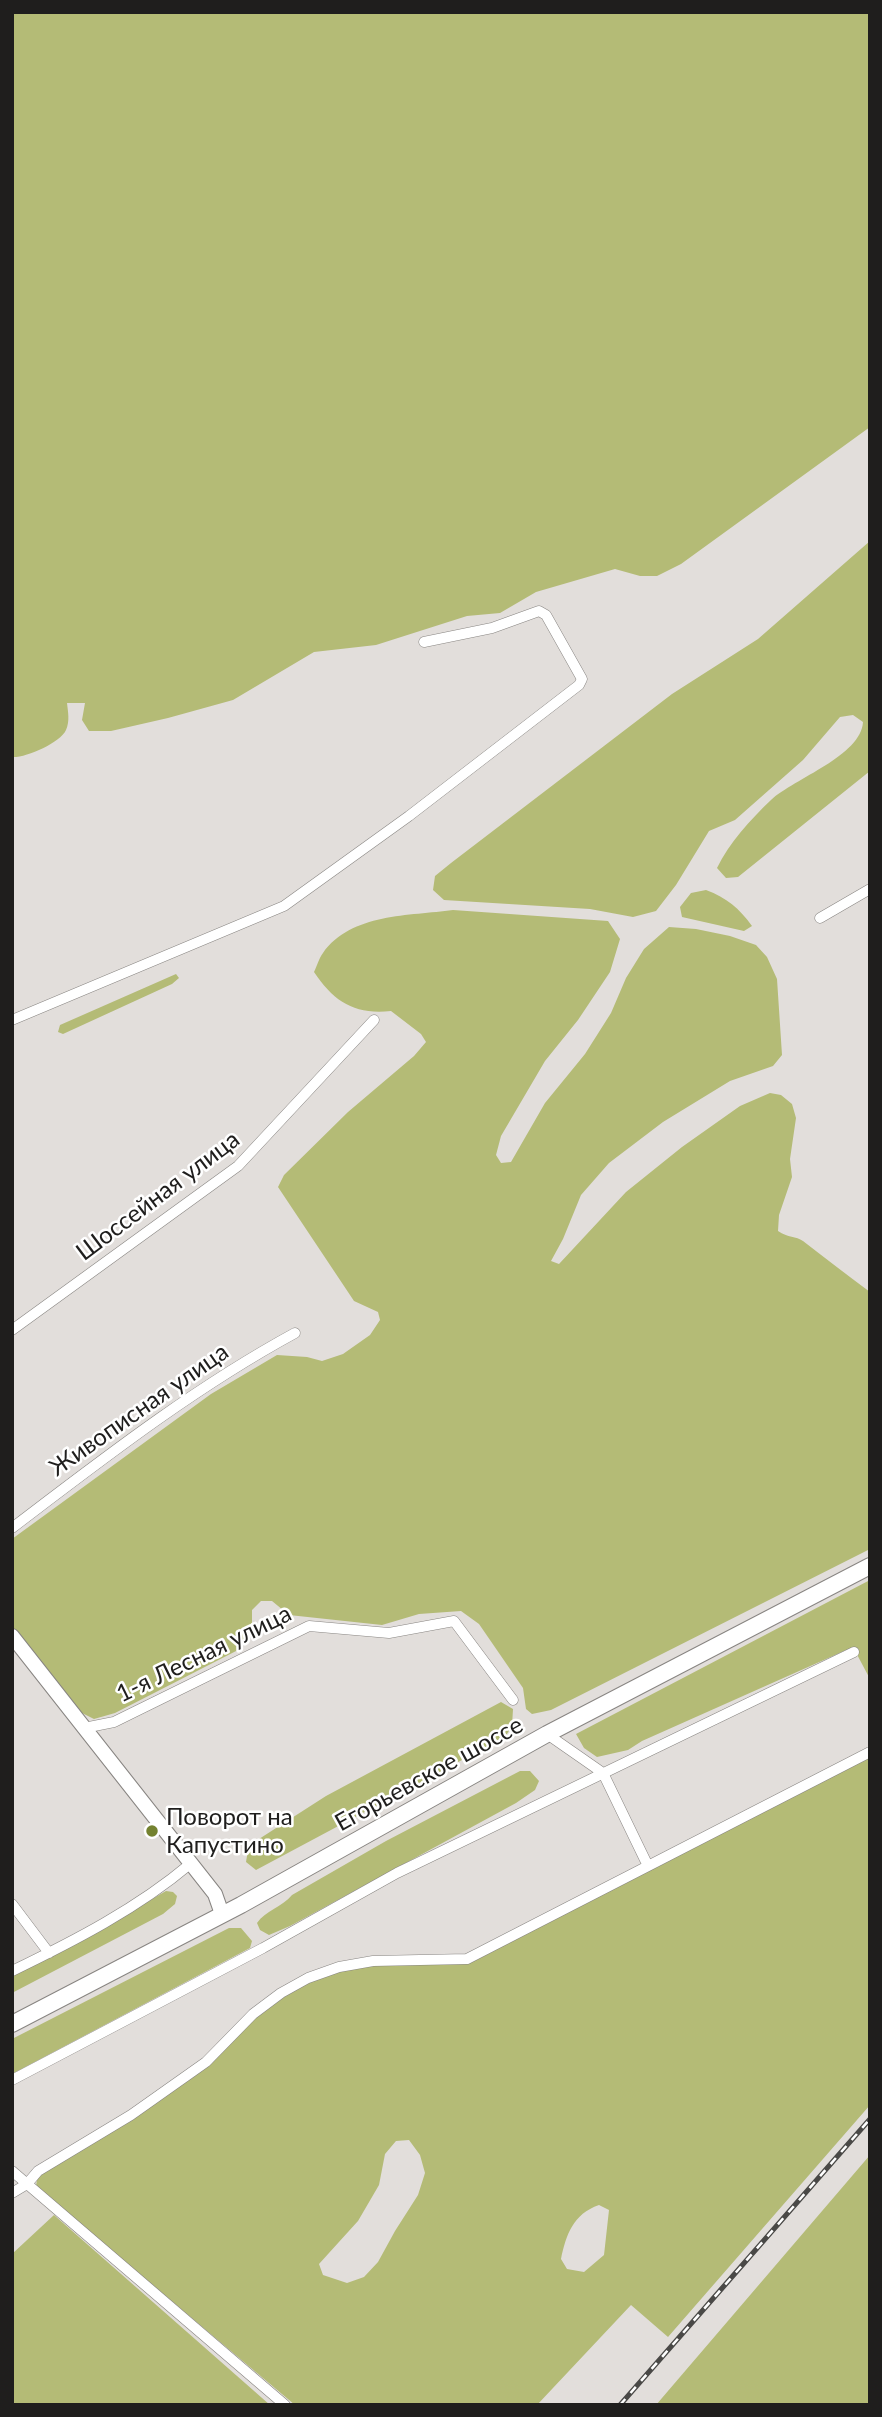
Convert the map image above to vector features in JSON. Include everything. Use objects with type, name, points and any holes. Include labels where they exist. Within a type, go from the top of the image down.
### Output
[{"type":"main road","name":"Егорьевское шоссе","points":[[12,2024],[222,1914],[547,1734],[870,1566]]},
{"type":"main road","points":[[12,1636],[215,1894],[222,1914]]},
{"type":"street","points":[[12,1020],[284,906],[440,792],[582,680],[546,615],[539,611],[492,628],[424,642]]},
{"type":"street","points":[[820,918],[870,889]]},
{"type":"street","name":"Шоссейная улица","points":[[12,1330],[238,1166],[374,1020]]},
{"type":"street","name":"Живописная улица","points":[[12,1528],[148,1424],[243,1361],[296,1333]]},
{"type":"street","name":"1-я Лесная улица","points":[[84,1728],[114,1722],[309,1626],[389,1633],[454,1621],[513,1700]]},
{"type":"street","points":[[12,2080],[263,1948],[397,1873],[854,1652]]},
{"type":"street","points":[[547,1734],[603,1773],[648,1866]]},
{"type":"street","points":[[12,2193],[27,2184],[38,2171],[131,2115],[206,2062],[253,2014],[281,1993],[308,1978],[339,1967],[373,1961],[467,1959],[870,1752]]},
{"type":"street","points":[[12,1971],[49,1953],[162,1888],[190,1864]]},
{"type":"street","points":[[12,1904],[49,1953]]},
{"type":"street","points":[[12,2171],[285,2405]]},
{"type":"green space","points":[[12,12],[870,12],[870,427],[681,564],[657,576],[640,576],[615,569],[536,592],[500,613],[467,616],[376,645],[314,652],[233,700],[111,731],[89,731],[82,720],[85,703],[67,703],[68,723],[63,735],[42,749],[12,757]]},
{"type":"green space","points":[[870,541],[870,771],[738,877],[726,878],[717,868],[741,832],[771,800],[839,756],[859,734],[863,722],[853,715],[840,717],[803,760],[735,820],[709,831],[676,885],[656,911],[633,917],[590,909],[444,900],[433,890],[435,876],[451,863],[672,694],[758,639]]},
{"type":"green space","points":[[706,890],[732,904],[752,926],[744,931],[682,917],[680,907],[691,893]]},
{"type":"green space","points":[[453,910],[608,921],[620,939],[610,972],[578,1020],[545,1061],[501,1136],[496,1155],[501,1163],[511,1162],[545,1103],[585,1054],[611,1013],[626,978],[644,949],[669,927],[730,936],[756,945],[767,957],[777,979],[782,1055],[773,1066],[730,1081],[663,1122],[609,1163],[581,1195],[551,1261],[559,1264],[626,1192],[682,1147],[740,1106],[770,1093],[781,1095],[792,1104],[796,1118],[790,1159],[792,1177],[779,1215],[778,1231],[803,1241],[870,1292],[870,1549],[551,1710],[532,1714],[526,1709],[523,1688],[479,1624],[461,1611],[419,1614],[382,1625],[289,1615],[272,1601],[261,1601],[252,1610],[252,1634],[240,1649],[115,1713],[94,1719],[80,1712],[12,1627],[12,1539],[211,1394],[277,1355],[322,1361],[343,1354],[370,1335],[380,1320],[378,1312],[354,1301],[278,1187],[284,1175],[348,1112],[414,1056],[426,1042],[421,1034],[391,1011],[367,1011],[338,999],[314,972],[323,953],[349,930],[382,919]]},
{"type":"green space","points":[[176,974],[179,978],[172,984],[63,1034],[58,1032],[60,1025]]},
{"type":"green space","points":[[870,1580],[870,1679],[853,1647],[642,1741],[628,1750],[597,1757],[584,1748],[576,1734]]},
{"type":"green space","points":[[501,1702],[513,1709],[512,1726],[505,1737],[256,1870],[246,1862],[248,1850],[259,1839],[326,1796]]},
{"type":"green space","points":[[870,1755],[870,2105],[668,2337],[631,2305],[537,2405],[295,2405],[36,2187],[37,2179],[49,2168],[136,2115],[286,1993],[312,1979],[373,1963],[468,1962]],"holes":[[[409,2140],[420,2155],[425,2173],[418,2195],[378,2262],[364,2277],[347,2283],[323,2275],[319,2264],[358,2221],[379,2185],[385,2154],[396,2141]],[[599,2205],[609,2210],[604,2255],[584,2272],[567,2269],[561,2259],[568,2234],[583,2214]]]},
{"type":"green space","points":[[520,1771],[530,1771],[539,1781],[535,1790],[516,1803],[290,1926],[269,1935],[260,1930],[257,1923],[260,1919],[292,1895],[386,1841]]},
{"type":"green space","points":[[166,1891],[177,1896],[175,1904],[163,1914],[12,1993],[12,1975],[58,1953]]},
{"type":"green space","points":[[229,1928],[241,1928],[252,1941],[250,1948],[12,2074],[12,2039]]},
{"type":"green space","points":[[870,2155],[870,2405],[656,2405]]},
{"type":"green space","points":[[54,2215],[270,2405],[12,2405],[12,2254]]},
{"type":"railway","points":[[620,2405],[870,2119]]},
{"type":"place","name":"Поворот на Капустино","points":[[152,1831]]}]
